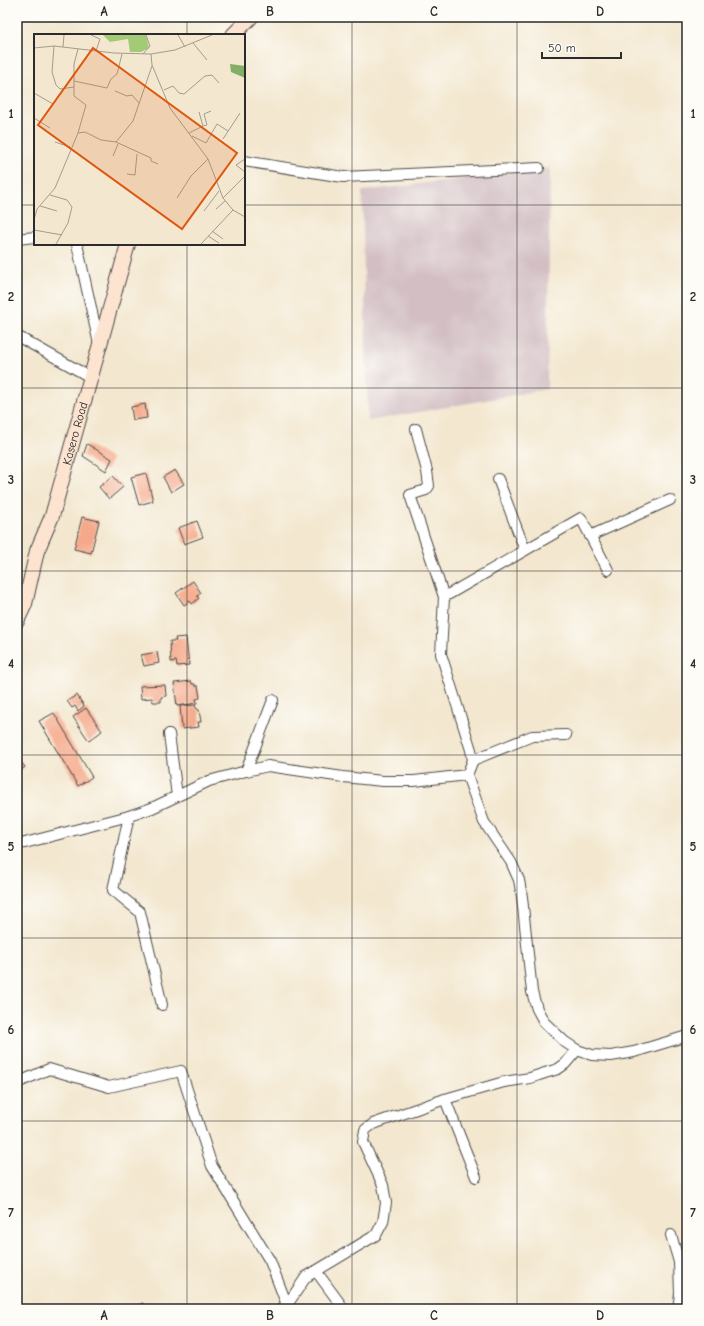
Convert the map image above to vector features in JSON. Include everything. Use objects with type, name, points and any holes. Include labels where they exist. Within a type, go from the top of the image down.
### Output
[{"type":"street","points":[[234,34],[251,17]]},
{"type":"street","points":[[245,161],[343,177],[539,168]]},
{"type":"street","points":[[17,239],[34,237]]},
{"type":"street","points":[[77,245],[99,346]]},
{"type":"street","name":"Kasero Road","points":[[17,621],[25,604],[37,551],[52,516],[128,245]]},
{"type":"street","points":[[17,336],[90,377]]},
{"type":"street","points":[[416,428],[427,471],[429,486],[426,490],[410,495],[444,597],[441,654],[472,750],[473,760],[467,775],[484,822],[512,862],[519,880],[532,992],[537,1009],[544,1022],[565,1042],[577,1050],[592,1055],[611,1056],[634,1052],[687,1036]]},
{"type":"street","points":[[498,479],[525,550]]},
{"type":"street","points":[[590,536],[670,500]]},
{"type":"street","points":[[444,597],[581,518],[608,570]]},
{"type":"street","points":[[246,771],[273,700]]},
{"type":"street","points":[[169,734],[177,796]]},
{"type":"street","points":[[473,760],[532,736],[566,735]]},
{"type":"street","points":[[17,845],[129,816],[152,808],[209,781],[268,766],[343,777],[383,781],[414,781],[467,775]]},
{"type":"street","points":[[129,816],[113,890],[140,912],[162,1005]]},
{"type":"street","points":[[284,1307],[306,1277],[376,1235],[383,1222],[386,1203],[383,1185],[363,1142],[365,1130],[373,1124],[445,1099],[504,1082],[530,1078],[558,1069],[565,1064],[577,1050]]},
{"type":"street","points":[[17,1082],[49,1069],[109,1086],[181,1071],[212,1166],[270,1261],[284,1307]]},
{"type":"street","points":[[445,1099],[476,1177]]},
{"type":"street","points":[[671,1235],[679,1262],[680,1294],[678,1309]]},
{"type":"street","points":[[316,1271],[344,1309]]},
{"type":"shaded area","points":[[550,168],[547,389],[368,421],[362,191]]},
{"type":"building","points":[[145,404],[147,418],[133,420],[131,407]]},
{"type":"building","points":[[87,444],[112,459],[106,471],[83,456]]},
{"type":"building","points":[[175,470],[184,484],[171,492],[163,477]]},
{"type":"building","points":[[146,473],[153,501],[139,505],[131,477]]},
{"type":"building","points":[[113,476],[123,487],[109,499],[99,487]]},
{"type":"building","points":[[82,517],[99,521],[91,553],[74,549]]},
{"type":"building","points":[[197,521],[203,537],[184,544],[178,528]]},
{"type":"building","points":[[193,581],[201,593],[197,596],[199,598],[192,604],[190,601],[184,605],[176,593]]},
{"type":"building","points":[[186,637],[189,665],[177,666],[176,661],[171,662],[170,641],[176,641],[175,638]]},
{"type":"building","points":[[157,652],[159,663],[144,666],[141,655]]},
{"type":"building","points":[[191,681],[192,684],[198,686],[200,698],[196,699],[197,703],[177,706],[174,683]]},
{"type":"building","points":[[165,685],[166,696],[161,697],[161,702],[153,702],[152,698],[141,699],[140,686]]},
{"type":"building","points":[[77,695],[84,706],[78,711],[75,706],[72,708],[67,701]]},
{"type":"building","points":[[195,705],[199,710],[201,722],[198,722],[199,727],[182,729],[180,706]]},
{"type":"building","points":[[86,708],[102,731],[89,741],[73,717]]},
{"type":"building","points":[[54,713],[92,777],[78,786],[39,721]]},
{"type":"building","points":[[17,757],[25,767],[17,773]]},
{"type":"building","points":[[143,1303],[145,1309],[128,1309]]}]
